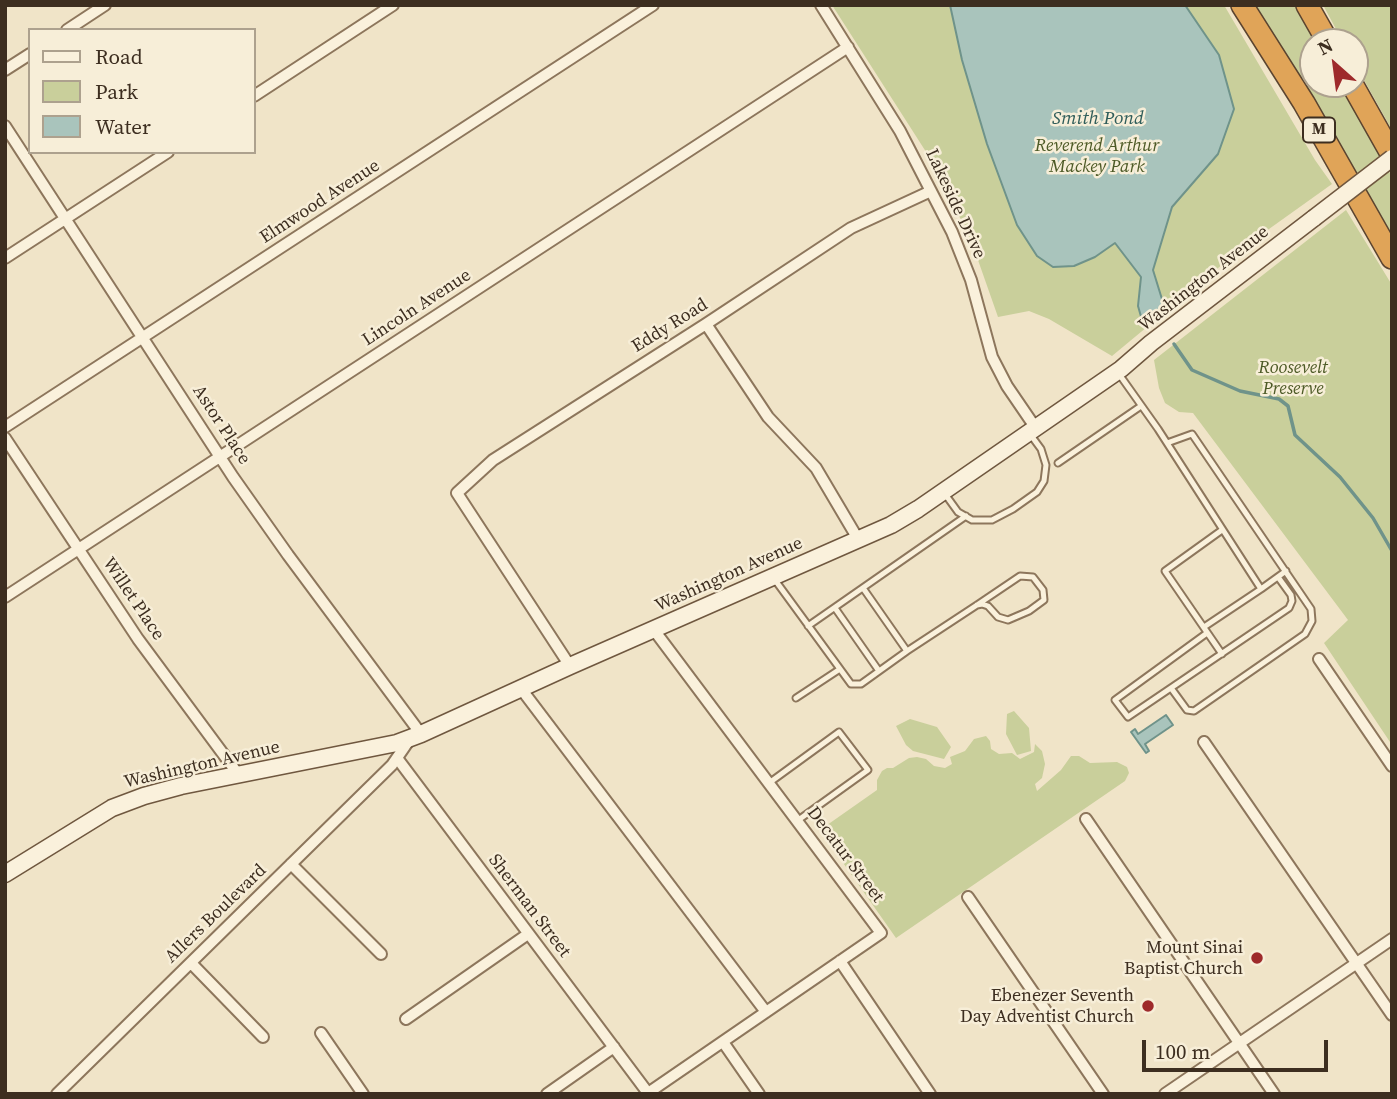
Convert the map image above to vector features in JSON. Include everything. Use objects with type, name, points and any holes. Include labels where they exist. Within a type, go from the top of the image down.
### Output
[{"type":"highway","name":"M","points":[[1242,5],[1304,103],[1392,258]]},
{"type":"highway","points":[[1307,5],[1320,28]]},
{"type":"highway","points":[[1360,98],[1392,156]]},
{"type":"street","points":[[70,28],[105,5]]},
{"type":"street","points":[[256,95],[393,5]]},
{"type":"street","name":"Elmwood Avenue","points":[[5,428],[653,5]]},
{"type":"street","name":"Lakeside Drive","points":[[821,5],[900,131],[952,232],[971,280],[992,357],[1032,429]]},
{"type":"street","name":"Lincoln Avenue","points":[[5,597],[849,47]]},
{"type":"street","points":[[5,70],[28,55]]},
{"type":"street","name":"Astor Place","points":[[5,126],[233,477],[416,736]]},
{"type":"street","points":[[5,258],[165,154]]},
{"type":"street","name":"Washington Avenue","points":[[5,874],[112,808],[144,796],[181,786],[397,743],[416,736],[891,525],[1117,372],[1392,156]]},
{"type":"street","name":"Eddy Road","points":[[570,666],[457,493],[493,460],[851,228],[931,191]]},
{"type":"street","points":[[706,324],[768,416],[816,468],[858,539]]},
{"type":"street","name":"Willet Place","points":[[5,438],[138,639],[238,775]]},
{"type":"street","name":"Decatur Street","points":[[654,630],[881,933],[840,961]]},
{"type":"street","points":[[1319,659],[1392,766]]},
{"type":"street","points":[[522,690],[766,1012]]},
{"type":"street","points":[[397,758],[416,736]]},
{"type":"street","points":[[1204,742],[1392,1015]]},
{"type":"street","name":"Allers Boulevard","points":[[57,1094],[393,765],[397,758]]},
{"type":"street","name":"Sherman Street","points":[[397,758],[648,1093]]},
{"type":"street","points":[[1086,819],[1274,1094]]},
{"type":"street","points":[[291,864],[381,954]]},
{"type":"street","points":[[968,897],[1103,1094]]},
{"type":"street","points":[[406,1019],[528,934]]},
{"type":"street","points":[[1165,1094],[1392,939]]},
{"type":"street","points":[[648,1093],[840,961],[927,1090],[914,1094]]},
{"type":"street","points":[[191,963],[263,1037]]},
{"type":"street","points":[[321,1033],[363,1094]]},
{"type":"street","points":[[723,1042],[759,1094]]},
{"type":"street","points":[[547,1094],[614,1047]]},
{"type":"lane","points":[[1117,372],[1167,443],[1261,589]]},
{"type":"lane","points":[[1058,463],[1142,406]]},
{"type":"lane","points":[[943,491],[958,512],[972,520],[992,520],[1013,509],[1037,492],[1044,481],[1046,465],[1032,429]]},
{"type":"lane","points":[[1167,443],[1192,434],[1311,609],[1312,621],[1305,634],[1194,710],[1187,710],[1171,688]]},
{"type":"lane","points":[[808,626],[966,516]]},
{"type":"lane","points":[[1222,530],[1165,571],[1222,654]]},
{"type":"lane","points":[[1278,577],[1291,595],[1289,608],[1128,717],[1115,699],[1286,571]]},
{"type":"lane","points":[[773,577],[852,684],[861,684],[908,651],[1020,576],[1033,577],[1044,597],[1044,600],[1029,611],[1008,620],[998,617],[988,606],[977,605]]},
{"type":"lane","points":[[863,588],[908,651]]},
{"type":"lane","points":[[835,608],[879,671]]},
{"type":"lane","points":[[796,698],[840,669]]},
{"type":"lane","points":[[769,783],[839,732],[868,770],[797,821]]},
{"type":"green space","name":"Reverend Arthur Mackey Park","points":[[832,5],[1224,5],[1315,160],[1332,184],[1241,249],[1112,356],[1049,319],[1029,311],[998,317],[972,243],[937,169]]},
{"type":"green space","points":[[1252,5],[1295,5],[1307,28],[1299,28],[1299,82]]},
{"type":"green space","points":[[1323,5],[1392,5],[1392,130],[1369,89],[1369,28],[1335,28]]},
{"type":"green space","points":[[1309,98],[1347,98],[1392,177],[1392,234]]},
{"type":"green space","name":"Roosevelt Preserve","points":[[1346,210],[1392,285],[1392,745],[1324,643],[1348,620],[1193,413],[1179,412],[1165,403],[1154,360]]},
{"type":"green space","points":[[1014,711],[1029,728],[1031,751],[1017,755],[1006,734],[1007,714]]},
{"type":"green space","points":[[910,719],[937,727],[951,747],[944,759],[913,751],[906,745],[896,726]]},
{"type":"green space","points":[[986,736],[991,749],[999,754],[1012,753],[1020,759],[1034,752],[1035,744],[1042,751],[1045,764],[1042,778],[1035,784],[1037,791],[1061,770],[1071,756],[1079,756],[1090,763],[1117,762],[1127,767],[1129,773],[1125,781],[896,938],[820,830],[877,790],[877,780],[887,768],[917,757],[926,759],[934,766],[945,768],[952,764],[950,757],[965,751],[974,739]]},
{"type":"water","name":"Smith Pond","points":[[950,5],[1185,5],[1219,55],[1234,109],[1218,154],[1172,207],[1153,270],[1165,309],[1144,327],[1138,306],[1141,277],[1115,243],[1095,257],[1074,266],[1053,267],[1037,256],[1017,225],[987,144],[962,60]]},
{"type":"water","points":[[1166,715],[1173,725],[1145,744],[1149,751],[1146,753],[1131,732],[1135,729],[1138,734]]},
{"type":"waterway","points":[[1174,344],[1192,370],[1240,391],[1279,399],[1288,406],[1295,435],[1340,477],[1373,518],[1392,551]]},
{"type":"place","name":"Mount Sinai Baptist Church","points":[[1257,958]]},
{"type":"place","name":"Ebenezer Seventh Day Adventist Church","points":[[1148,1006]]}]
